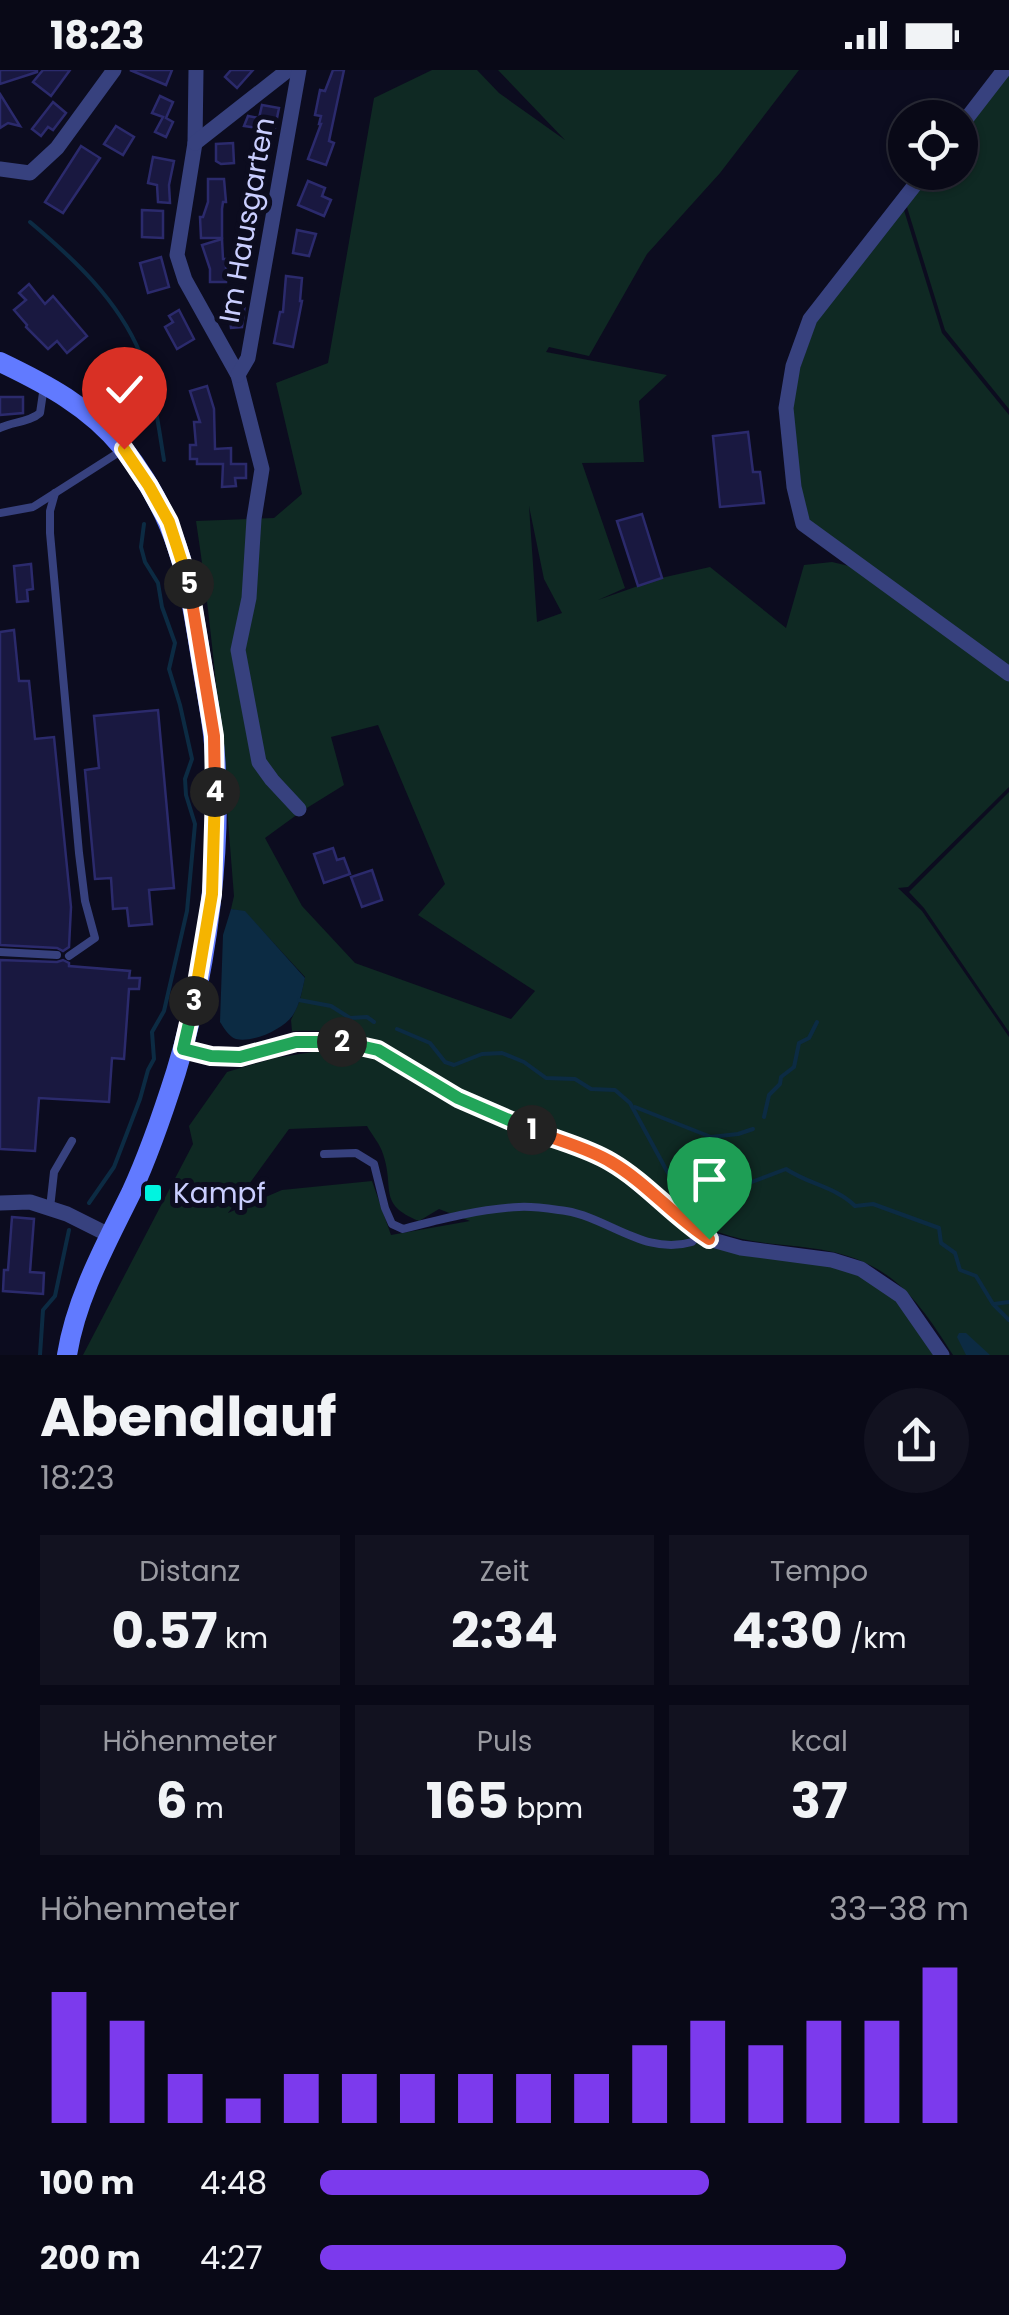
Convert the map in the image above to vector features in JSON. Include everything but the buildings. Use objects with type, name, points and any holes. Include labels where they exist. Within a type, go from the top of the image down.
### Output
[{"type":"main road","points":[[0,362],[68,396],[124,449],[149,486],[169,522],[189,584],[214,736],[212,894],[183,1049],[147,1154],[79,1310],[66,1355]]},
{"type":"street","points":[[0,169],[30,173],[57,148],[114,70]]},
{"type":"street","points":[[196,70],[195,144],[176,255],[185,280],[238,376],[262,469],[254,518],[249,598],[238,650],[259,762],[300,809]]},
{"type":"street","points":[[195,144],[288,70]]},
{"type":"street","name":"Im Hausgarten","points":[[238,376],[248,358],[299,70]]},
{"type":"street","points":[[978,104],[1004,70]]},
{"type":"street","points":[[911,190],[810,319],[793,366],[786,408],[794,486],[803,524],[1009,674]]},
{"type":"street","points":[[183,1049],[211,1056],[240,1057],[281,1046],[338,1041],[378,1050],[490,1114],[584,1148],[613,1163],[709,1239],[741,1248],[832,1260],[861,1270],[902,1296],[942,1355]]},
{"type":"street","points":[[0,1203],[30,1202],[50,1208],[107,1240]]},
{"type":"lane","points":[[0,428],[40,414],[44,383]]},
{"type":"lane","points":[[0,513],[33,507],[124,449]]},
{"type":"lane","points":[[55,493],[50,533],[67,740],[84,901],[94,938],[69,956]]},
{"type":"lane","points":[[0,952],[57,955]]},
{"type":"lane","points":[[50,1208],[54,1172],[72,1141]]},
{"type":"lane","points":[[324,1154],[356,1153],[374,1164],[392,1224],[404,1229],[523,1206],[572,1212],[640,1240],[668,1245],[692,1242],[699,1233]]},
{"type":"green space","points":[[432,70],[477,70],[499,93],[565,140],[498,70],[799,70],[720,173],[647,254],[589,356],[549,347],[546,352],[667,375],[639,401],[644,462],[582,463],[625,588],[598,600],[661,578],[710,567],[786,628],[804,565],[832,562],[849,566],[1009,677],[1009,787],[908,887],[898,888],[922,911],[1009,1037],[1009,1355],[953,1355],[912,1298],[879,1270],[839,1253],[758,1242],[718,1232],[691,1217],[620,1161],[498,1109],[376,1041],[340,1032],[292,1031],[291,1020],[305,977],[245,912],[231,909],[234,896],[218,708],[196,521],[274,518],[302,494],[276,383],[328,363],[374,98]],"holes":[[[529,506],[544,579],[562,613],[537,622]],[[378,725],[445,884],[418,915],[535,991],[511,1019],[355,963],[302,906],[265,838],[344,785],[331,737]]]},
{"type":"green space","points":[[1009,70],[1009,409],[945,330],[906,204],[917,190],[978,190],[978,110]]},
{"type":"green space","points":[[903,207],[942,333],[1009,415],[1009,669],[815,528],[808,517],[799,478],[790,421],[795,382],[817,320]]},
{"type":"green space","points":[[1009,792],[1009,1032],[909,892]]},
{"type":"green space","points":[[319,1051],[381,1059],[477,1115],[622,1177],[682,1227],[842,1267],[891,1291],[935,1355],[83,1355],[193,1144],[189,1126],[227,1072]],"holes":[[[367,1126],[383,1154],[392,1202],[397,1208],[419,1221],[439,1209],[470,1221],[391,1235],[372,1181],[282,1190],[228,1213],[289,1129]]]},
{"type":"water","points":[[231,909],[245,911],[305,978],[289,1020],[267,1034],[243,1040],[233,1038],[220,1022],[223,935]]},
{"type":"water","points":[[966,1333],[990,1355],[966,1355],[957,1337]]},
{"type":"waterway","points":[[30,222],[93,282],[131,334],[149,379],[164,460]]},
{"type":"waterway","points":[[89,1203],[114,1167],[154,1059],[152,1032],[164,1011],[187,911],[195,824],[185,779],[192,759],[169,669],[175,643],[158,583],[141,547],[144,524]]},
{"type":"waterway","points":[[299,1000],[331,1006],[350,1018],[367,1017],[374,1022]]},
{"type":"waterway","points":[[764,1117],[769,1095],[780,1084],[781,1077],[794,1067],[799,1043],[809,1038],[817,1022]]},
{"type":"waterway","points":[[397,1029],[430,1043],[445,1062],[454,1065],[482,1054],[502,1053],[524,1062],[546,1078],[575,1079],[591,1089],[615,1090],[630,1103],[668,1173],[696,1185],[749,1183],[786,1169],[839,1194],[855,1206],[873,1204],[939,1228],[941,1243],[955,1253],[960,1270],[976,1276],[993,1304],[1009,1320]]},
{"type":"waterway","points":[[635,1107],[711,1137],[753,1129]]},
{"type":"waterway","points":[[40,1355],[43,1310],[55,1296],[69,1230]]},
{"type":"waterway","points":[[994,1304],[1009,1302]]},
{"type":"place","name":"Kampf","points":[[153,1193]]},
{"type":"route","points":[[124,449],[169,522],[189,584],[214,736],[212,894],[183,1049],[211,1056],[240,1057],[296,1042],[338,1041],[378,1050],[490,1114],[584,1148],[613,1163],[709,1239]]}]
